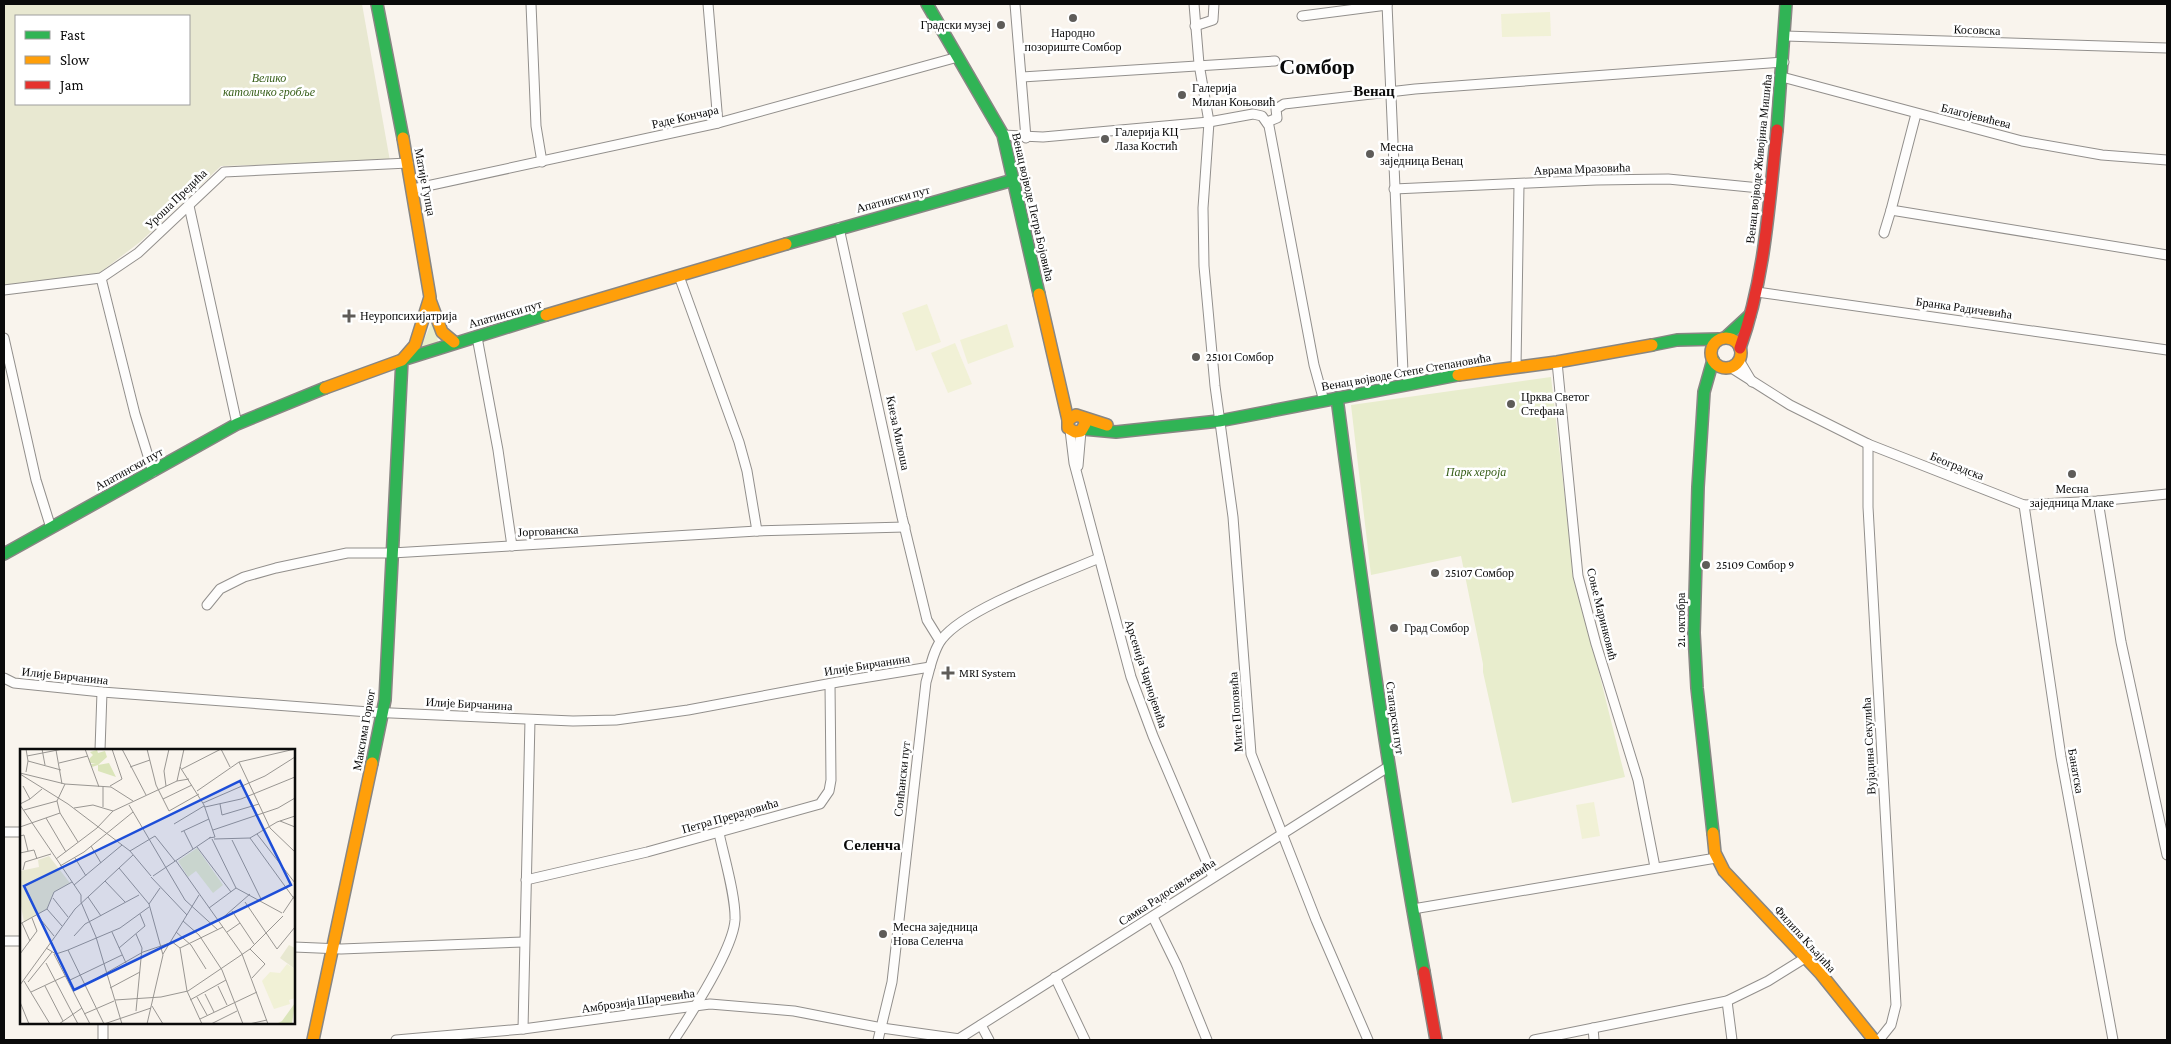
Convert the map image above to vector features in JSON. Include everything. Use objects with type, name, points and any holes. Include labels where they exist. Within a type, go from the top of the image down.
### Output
[{"type":"main road","name":"Матије Гупца","points":[[377,4],[413,189],[430,297],[418,340],[402,360]]},
{"type":"main road","name":"Венац војводе Петра Бојовића","points":[[927,4],[1003,136],[1057,374],[1064,381],[1077,424]]},
{"type":"main road","name":"Венац војводе Живојина Мишића","points":[[1734,361],[1757,292],[1784,62],[1786,4]]},
{"type":"main road","name":"Апатински пут","points":[[4,554],[237,424],[324,388],[454,342],[477,337],[839,228],[1013,180]]},
{"type":"main road","points":[[430,297],[433,312],[442,332],[454,342]]},
{"type":"main road","points":[[1712,359],[1712,346],[1750,315]]},
{"type":"main road","name":"Венац војводе Степе Степановића","points":[[1077,424],[1117,426],[1123,430],[1219,421],[1393,386],[1516,366],[1557,362],[1678,340],[1722,339]]},
{"type":"main road","points":[[1707,382],[1734,361],[1735,341],[1722,339]]},
{"type":"main road","points":[[1693,340],[1719,366],[1734,361]]},
{"type":"main road","name":"21. октобра","points":[[1712,359],[1707,382],[1698,487],[1694,634],[1700,714],[1716,858]]},
{"type":"main road","name":"Максима Горког","points":[[313,1040],[383,713],[402,360]]},
{"type":"main road","name":"Стапарски пут","points":[[1337,398],[1388,767],[1436,1040]]},
{"type":"main road","name":"Филипа Кљајића","points":[[1716,858],[1724,871],[1805,958],[1874,1040]]},
{"type":"street","points":[[531,4],[536,126],[542,162]]},
{"type":"street","points":[[708,4],[718,123]]},
{"type":"street","points":[[1016,4],[1016,28],[1022,77],[1026,138]]},
{"type":"street","name":"Мите Поповића","points":[[1194,4],[1208,122],[1203,208],[1204,266],[1210,344],[1234,526],[1251,754],[1316,920],[1368,1040]]},
{"type":"street","points":[[1196,26],[1213,20],[1214,4]]},
{"type":"street","points":[[1302,16],[1387,4],[1392,91],[1394,189],[1404,372],[1412,383]]},
{"type":"street","name":"Косовска","points":[[1785,36],[2167,48]]},
{"type":"street","name":"Раде Кончара","points":[[413,189],[718,123],[958,57]]},
{"type":"street","points":[[1022,77],[1200,64],[1275,61]]},
{"type":"street","points":[[1003,136],[1026,138],[1208,122],[1253,114],[1265,119],[1277,118],[1276,109],[1284,104],[1392,91],[1784,62]]},
{"type":"street","name":"Благојевићева","points":[[1782,77],[2022,141],[2102,154],[2167,160]]},
{"type":"street","points":[[1884,233],[1916,114]]},
{"type":"street","points":[[1265,119],[1314,365],[1324,401]]},
{"type":"street","name":"Уроша Предића","points":[[4,290],[101,278],[138,252],[189,206],[219,175],[227,171],[408,162]]},
{"type":"street","name":"Аврама Мразовића","points":[[1394,189],[1519,185],[1596,180],[1668,179],[1770,189]]},
{"type":"street","points":[[1516,366],[1519,185]]},
{"type":"street","points":[[189,206],[237,424]]},
{"type":"street","points":[[1891,210],[2167,255]]},
{"type":"street","name":"Кнеза Милоша","points":[[839,228],[927,620],[940,641]]},
{"type":"street","points":[[679,276],[739,442],[757,531]]},
{"type":"street","points":[[101,278],[153,472]]},
{"type":"street","name":"Бранка Радичевића","points":[[1757,292],[2167,350]]},
{"type":"street","points":[[477,337],[498,450],[512,546]]},
{"type":"street","points":[[4,338],[36,480],[51,528]]},
{"type":"street","name":"Београдска","points":[[1734,361],[1754,384],[1868,444],[2024,505],[2098,501],[2167,494]]},
{"type":"street","name":"Соње Маринковић","points":[[1557,362],[1578,576],[1596,644],[1638,780],[1655,867]]},
{"type":"street","points":[[1393,386],[1404,372]]},
{"type":"street","name":"Арсенија Чарнојевића","points":[[1077,424],[1077,472],[1132,677],[1153,736],[1213,877]]},
{"type":"street","name":"Вујадина Секулића","points":[[1868,444],[1868,507],[1896,1005],[1891,1025],[1879,1040]]},
{"type":"street","points":[[2098,501],[2121,642],[2167,855]]},
{"type":"street","name":"Банатска","points":[[2024,505],[2061,757],[2113,1040]]},
{"type":"street","name":"Јоргованска","points":[[207,605],[220,589],[244,577],[276,568],[347,553],[392,554],[757,531],[905,527]]},
{"type":"street","points":[[940,641],[952,628],[990,605],[1099,558]]},
{"type":"street","name":"Сонћански пут","points":[[878,1040],[892,982],[926,682],[940,641]]},
{"type":"street","name":"Илије Бирчанина","points":[[4,678],[14,683],[102,692],[383,713],[530,720],[616,720],[688,710],[930,668]]},
{"type":"street","name":"Петра Прерадовића","points":[[526,880],[719,833],[820,804],[826,798],[831,780],[830,684]]},
{"type":"street","points":[[100,749],[102,692]]},
{"type":"street","points":[[522,1029],[530,720]]},
{"type":"street","name":"Самка Радосављевића","points":[[882,1028],[958,1040],[1388,767]]},
{"type":"street","points":[[4,832],[20,832]]},
{"type":"street","points":[[674,1040],[717,967],[735,920],[719,833]]},
{"type":"street","points":[[1413,909],[1716,858]]},
{"type":"street","points":[[1153,917],[1177,966],[1207,1040]]},
{"type":"street","points":[[4,941],[20,941]]},
{"type":"street","points":[[295,947],[331,949],[524,942]]},
{"type":"street","points":[[1534,1040],[1727,1001],[1768,981],[1805,958]]},
{"type":"street","points":[[1055,977],[1085,1040]]},
{"type":"street","points":[[1727,1001],[1732,1040]]},
{"type":"street","name":"Амброзија Шарчевића","points":[[396,1040],[522,1029],[710,1004],[794,1012],[882,1028]]},
{"type":"street","points":[[103,1024],[103,1040]]},
{"type":"street","points":[[981,1024],[988,1040]]},
{"type":"street","points":[[1593,1028],[1594,1040]]},
{"type":"green space","name":"Велико католичко гробље","points":[[4,4],[362,4],[390,161],[221,166],[140,242],[98,274],[4,285]]},
{"type":"green space","points":[[1550,12],[1551,36],[1502,37],[1501,14]]},
{"type":"green space","points":[[927,304],[941,342],[916,351],[902,313]]},
{"type":"green space","points":[[434,318],[438,342],[420,348]]},
{"type":"green space","points":[[1007,324],[1014,347],[968,364],[960,340]]},
{"type":"green space","points":[[955,343],[972,384],[948,393],[931,353]]},
{"type":"green space","name":"Парк хероја","points":[[1551,377],[1573,568],[1625,777],[1512,803],[1483,672],[1461,556],[1371,575],[1351,405]]},
{"type":"green space","points":[[1594,802],[1600,836],[1582,839],[1576,805]]},
{"type":"traffic: fast","points":[[377,4],[403,138]]},
{"type":"traffic: fast","points":[[927,4],[1003,135],[1039,294]]},
{"type":"traffic: fast","points":[[1777,130],[1786,4]]},
{"type":"traffic: fast","points":[[786,244],[1013,180]]},
{"type":"traffic: fast","points":[[372,763],[385,700],[402,360],[546,315]]},
{"type":"traffic: fast","points":[[1725,338],[1750,315]]},
{"type":"traffic: fast","points":[[1652,345],[1677,340],[1719,339]]},
{"type":"traffic: fast","points":[[1713,360],[1704,392],[1698,487],[1694,633],[1697,688],[1713,833]]},
{"type":"traffic: fast","points":[[1083,429],[1116,432],[1219,421],[1458,375]]},
{"type":"traffic: fast","points":[[4,554],[237,424],[325,388]]},
{"type":"traffic: fast","points":[[1337,398],[1377,686],[1424,972]]},
{"type":"traffic: slow","points":[[325,388],[402,360],[415,345],[430,297],[403,138]]},
{"type":"traffic: slow","points":[[546,315],[786,244]]},
{"type":"traffic: slow","points":[[1039,294],[1068,420]]},
{"type":"traffic: slow","points":[[430,300],[442,332],[454,342]]},
{"type":"traffic: slow","points":[[1726,338],[1737,342],[1741,353],[1737,364],[1726,368],[1715,364],[1711,353],[1715,342],[1726,338]]},
{"type":"traffic: slow","points":[[1458,375],[1557,362],[1652,345]]},
{"type":"traffic: slow","points":[[1084,419],[1085,424],[1081,431],[1075,432],[1068,428],[1068,420],[1076,415],[1107,425]]},
{"type":"traffic: slow","points":[[313,1040],[372,763]]},
{"type":"traffic: slow","points":[[1713,833],[1715,853],[1724,871],[1821,974],[1874,1040]]},
{"type":"traffic: jam","points":[[1740,348],[1761,268],[1777,130]]},
{"type":"traffic: jam","points":[[1424,972],[1436,1040]]},
{"type":"place","name":"Народно позориште Сомбор","points":[[1073,18]]},
{"type":"place","name":"Градски музеј","points":[[1001,25]]},
{"type":"place","name":"Галерија Милан Коњовић","points":[[1182,95]]},
{"type":"place","name":"Галерија КЦ Лаза Костић","points":[[1105,139]]},
{"type":"place","name":"Месна заједница Венац","points":[[1370,154]]},
{"type":"place","name":"Неуропсихијатрија","points":[[349,316]]},
{"type":"place","name":"25101 Сомбор","points":[[1196,357]]},
{"type":"place","name":"Црква Светог Стефана","points":[[1511,404]]},
{"type":"place","name":"Месна заједница Млаке","points":[[2072,474]]},
{"type":"place","name":"25109 Сомбор 9","points":[[1706,565]]},
{"type":"place","name":"25107 Сомбор","points":[[1435,573]]},
{"type":"place","name":"Град Сомбор","points":[[1394,628]]},
{"type":"place","name":"MRI System","points":[[948,673]]},
{"type":"place","name":"Месна заједница Нова Селенча","points":[[883,934]]},
{"type":"district","name":"Сомбор","points":[[1317,66]]},
{"type":"district","name":"Венац","points":[[1374,91]]},
{"type":"district","name":"Селенча","points":[[872,845]]}]
